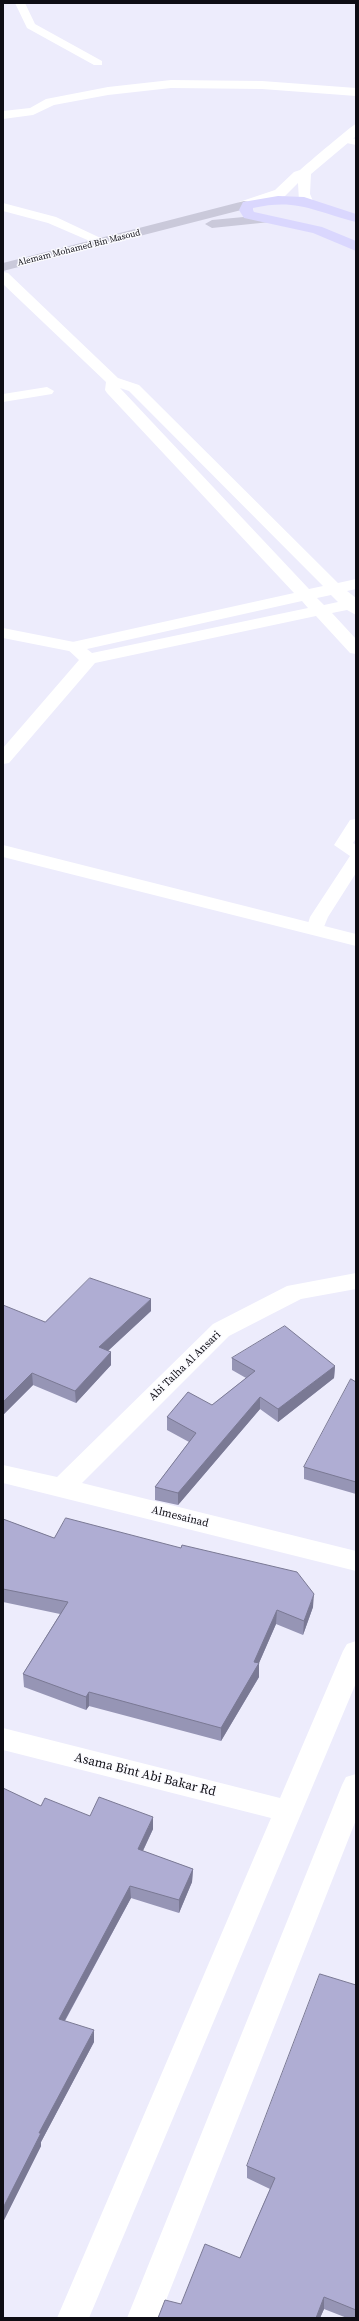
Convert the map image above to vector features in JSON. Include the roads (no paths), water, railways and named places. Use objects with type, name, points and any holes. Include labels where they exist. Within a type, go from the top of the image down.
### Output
[{"type":"main road","points":[[356,218],[306,201],[272,199],[248,205],[246,210],[249,215],[317,229],[345,240],[356,247]]},
{"type":"street","points":[[3,115],[33,111],[50,102],[108,91],[171,84],[262,85],[356,92]]},
{"type":"street","points":[[306,201],[304,194],[305,172],[322,156],[351,141],[356,128]]},
{"type":"street","name":"Alemam Mohamed Bin Masoud","points":[[3,267],[155,228],[177,220],[244,205],[280,193],[299,175],[305,172]]},
{"type":"street","name":"Alemam Mohamed Bin Masoud","points":[[155,228],[265,219]]},
{"type":"street","points":[[3,276],[113,381],[134,388],[354,606]]},
{"type":"street","points":[[113,381],[112,390],[307,595],[356,649]]},
{"type":"street","points":[[74,647],[356,584]]},
{"type":"street","points":[[3,758],[89,659],[320,610],[354,606]]},
{"type":"street","points":[[74,647],[89,659]]},
{"type":"street","points":[[3,851],[356,940]]},
{"type":"street","name":"Abi Talha Al Ansari","points":[[62,1487],[221,1330],[295,1292],[356,1281]]},
{"type":"street","name":"Almesainad","points":[[3,1474],[62,1487],[356,1561]]},
{"type":"street","points":[[73,2318],[287,1811],[356,1652]]},
{"type":"street","name":"Asama Bint Abi Bakar Rd","points":[[3,1739],[287,1811]]},
{"type":"street","points":[[143,2318],[347,1833],[356,1785]]},
{"type":"lane","points":[[20,3],[31,26],[98,63]]},
{"type":"lane","points":[[3,206],[52,220],[103,242]]},
{"type":"lane","points":[[3,398],[47,391]]},
{"type":"lane","points":[[3,633],[74,647]]},
{"type":"lane","points":[[356,824],[343,844],[356,852]]},
{"type":"lane","points":[[315,930],[319,917],[356,859]]}]
